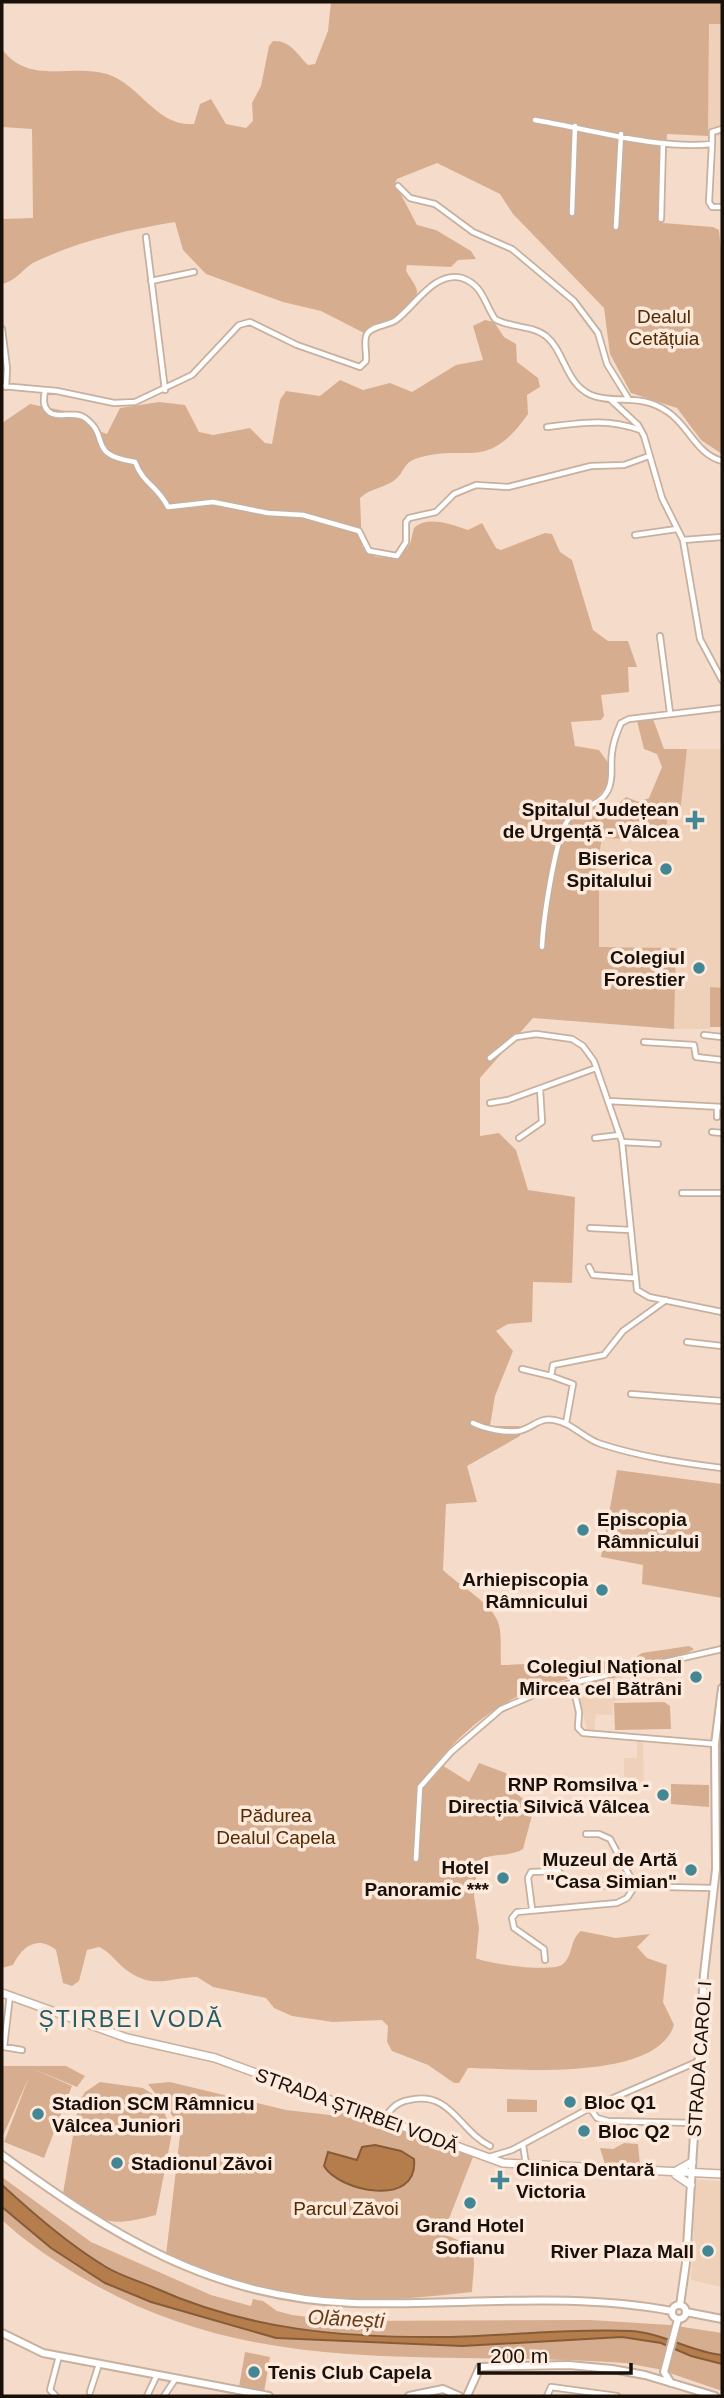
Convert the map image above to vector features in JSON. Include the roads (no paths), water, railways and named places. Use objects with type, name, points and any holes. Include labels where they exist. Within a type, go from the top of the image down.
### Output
[{"type":"main road","name":"STRADA ȘTIRBEI VODĂ","points":[[6,1994],[127,2038],[215,2058],[485,2157],[528,2166],[722,2174]]},
{"type":"main road","points":[[669,2172],[685,2168],[692,2162]]},
{"type":"main road","points":[[669,2172],[685,2179],[691,2185]]},
{"type":"street","points":[[535,120],[663,143],[692,146],[712,144]]},
{"type":"street","points":[[572,213],[575,126]]},
{"type":"street","points":[[722,129],[712,132],[709,202],[712,207],[722,207]]},
{"type":"street","points":[[616,227],[621,134]]},
{"type":"street","points":[[661,219],[663,143]]},
{"type":"street","points":[[398,186],[410,198],[435,204],[473,232],[512,249],[573,301],[598,333],[607,364],[628,398]]},
{"type":"street","points":[[146,237],[165,390]]},
{"type":"street","points":[[151,281],[194,272]]},
{"type":"street","points":[[2,329],[7,368],[4,387],[45,390],[122,404],[135,402],[165,390],[192,374],[239,325],[250,322],[297,345],[360,367],[366,361],[366,337],[369,331],[396,320],[430,288],[455,277],[467,280],[482,291],[495,318],[546,336],[581,388],[590,394],[610,399],[628,398],[669,412],[704,452],[722,461]]},
{"type":"street","points":[[45,390],[44,402],[48,411],[54,415],[77,414],[86,420],[93,426],[102,451],[114,459],[135,462],[142,479],[159,491],[168,507],[213,502],[268,513],[303,515],[359,531],[365,547],[374,554],[397,556],[404,548],[409,517],[436,512],[447,499],[476,485],[508,487],[592,466],[624,465],[649,456]]},
{"type":"street","points":[[610,399],[641,430],[662,498],[683,540],[697,630],[722,680]]},
{"type":"street","points":[[547,427],[590,420],[613,421],[641,430]]},
{"type":"street","points":[[635,534],[677,529]]},
{"type":"street","points":[[683,540],[722,537]]},
{"type":"street","points":[[660,636],[670,713]]},
{"type":"street","points":[[542,947],[543,916],[567,821],[575,812],[593,806],[604,797],[611,781],[612,752],[621,723],[670,713],[722,708]]},
{"type":"street","points":[[490,1058],[516,1037],[552,1035],[578,1042],[588,1052],[622,1142],[634,1278],[641,1293],[722,1312]]},
{"type":"street","points":[[704,1035],[722,1037]]},
{"type":"street","points":[[645,1042],[694,1045],[696,1057],[722,1060]]},
{"type":"street","points":[[490,1103],[540,1089],[596,1068]]},
{"type":"street","points":[[519,1138],[542,1122],[540,1089]]},
{"type":"street","points":[[608,1101],[720,1107],[717,1117]]},
{"type":"street","points":[[712,1132],[722,1133]]},
{"type":"street","points":[[595,1138],[620,1135]]},
{"type":"street","points":[[622,1142],[658,1144]]},
{"type":"street","points":[[682,1193],[722,1194]]},
{"type":"street","points":[[590,1228],[630,1230]]},
{"type":"street","points":[[589,1267],[589,1272],[596,1276],[634,1278]]},
{"type":"street","points":[[551,1377],[555,1363],[604,1355],[627,1328],[666,1300]]},
{"type":"street","points":[[687,1342],[722,1346]]},
{"type":"street","points":[[522,1369],[573,1384],[566,1423]]},
{"type":"street","points":[[631,1394],[722,1401]]},
{"type":"street","points":[[473,1423],[486,1430],[519,1431],[543,1419],[566,1423],[600,1444],[663,1460],[722,1468]]},
{"type":"street","points":[[416,1859],[420,1787],[451,1752],[501,1709],[534,1693],[572,1682],[722,1649]]},
{"type":"street","points":[[572,1682],[579,1712],[578,1726],[583,1733],[715,1744]]},
{"type":"street","name":"STRADA CAROL I","points":[[680,2305],[686,2263],[707,1942],[719,1834],[715,1744],[722,1688]]},
{"type":"street","points":[[586,1835],[603,1835],[610,1839],[635,1886]]},
{"type":"street","points":[[531,1909],[528,1878],[531,1872],[559,1871],[563,1881],[570,1885],[714,1889]]},
{"type":"street","points":[[545,1960],[544,1949],[521,1935],[513,1925],[512,1918],[517,1912],[617,1903],[627,1898],[635,1886]]},
{"type":"street","points":[[6,1994],[4,2047],[22,2050]]},
{"type":"street","points":[[485,2157],[523,2144],[590,2108],[699,2061]]},
{"type":"street","points":[[385,2119],[392,2108],[407,2100],[436,2100],[452,2109],[477,2138],[489,2146]]},
{"type":"street","points":[[590,2108],[594,2116],[608,2121],[695,2123]]},
{"type":"street","points":[[523,2144],[523,2158],[528,2166]]},
{"type":"street","points":[[2,2155],[77,2209],[144,2249],[204,2274],[264,2292],[353,2303],[580,2302],[672,2311],[680,2305],[686,2312],[722,2319]]},
{"type":"street","points":[[672,2311],[678,2319]]},
{"type":"street","points":[[664,2372],[678,2319],[686,2312]]},
{"type":"street","points":[[2,2333],[43,2353],[247,2394],[269,2396]]},
{"type":"street","points":[[55,2395],[50,2390],[59,2356]]},
{"type":"street","points":[[90,2392],[99,2364]]},
{"type":"street","points":[[467,2396],[478,2369],[484,2366],[569,2365],[645,2375],[715,2396]]},
{"type":"street","points":[[645,2375],[664,2372]]},
{"type":"street","points":[[664,2372],[672,2383]]},
{"type":"street","points":[[147,2396],[157,2375]]},
{"type":"street","points":[[164,2396],[176,2378]]},
{"type":"street","points":[[547,2396],[551,2387],[617,2396]]},
{"type":"street","points":[[409,2396],[443,2389],[459,2396]]},
{"type":"place","name":"Spitalul Județean de Urgență - Vâlcea","points":[[695,820]]},
{"type":"place","name":"Biserica Spitalului","points":[[666,869]]},
{"type":"place","name":"Colegiul Forestier","points":[[699,968]]},
{"type":"place","name":"Episcopia Râmnicului","points":[[583,1530]]},
{"type":"place","name":"Arhiepiscopia Râmnicului","points":[[602,1590]]},
{"type":"place","name":"Colegiul Național Mircea cel Bătrâni","points":[[696,1677]]},
{"type":"place","name":"RNP Romsilva - Direcția Silvică Vâlcea","points":[[663,1795]]},
{"type":"place","name":"Muzeul de Artă \"Casa Simian\"","points":[[691,1870]]},
{"type":"place","name":"Hotel Panoramic ***","points":[[503,1878]]},
{"type":"place","name":"Bloc Q1","points":[[570,2102]]},
{"type":"place","name":"Stadion SCM Râmnicu Vâlcea Juniori","points":[[38,2114]]},
{"type":"place","name":"Bloc Q2","points":[[584,2131]]},
{"type":"place","name":"Stadionul Zăvoi","points":[[117,2163]]},
{"type":"place","name":"Clinica Dentară Victoria","points":[[500,2180]]},
{"type":"place","name":"Grand Hotel Sofianu","points":[[470,2203]]},
{"type":"place","name":"River Plaza Mall","points":[[708,2251]]},
{"type":"place","name":"Tenis Club Capela","points":[[254,2372]]},
{"type":"district","name":"ȘTIRBEI VODĂ","points":[[131,2019]]},
{"type":"park label","name":"Dealul Cetățuia","points":[[664,327]]},
{"type":"park label","name":"Pădurea Dealul Capela","points":[[276,1826]]},
{"type":"park label","name":"Parcul Zăvoi","points":[[346,2208]]},
{"type":"water label","name":"Olănești","points":[[346,2319]]}]
